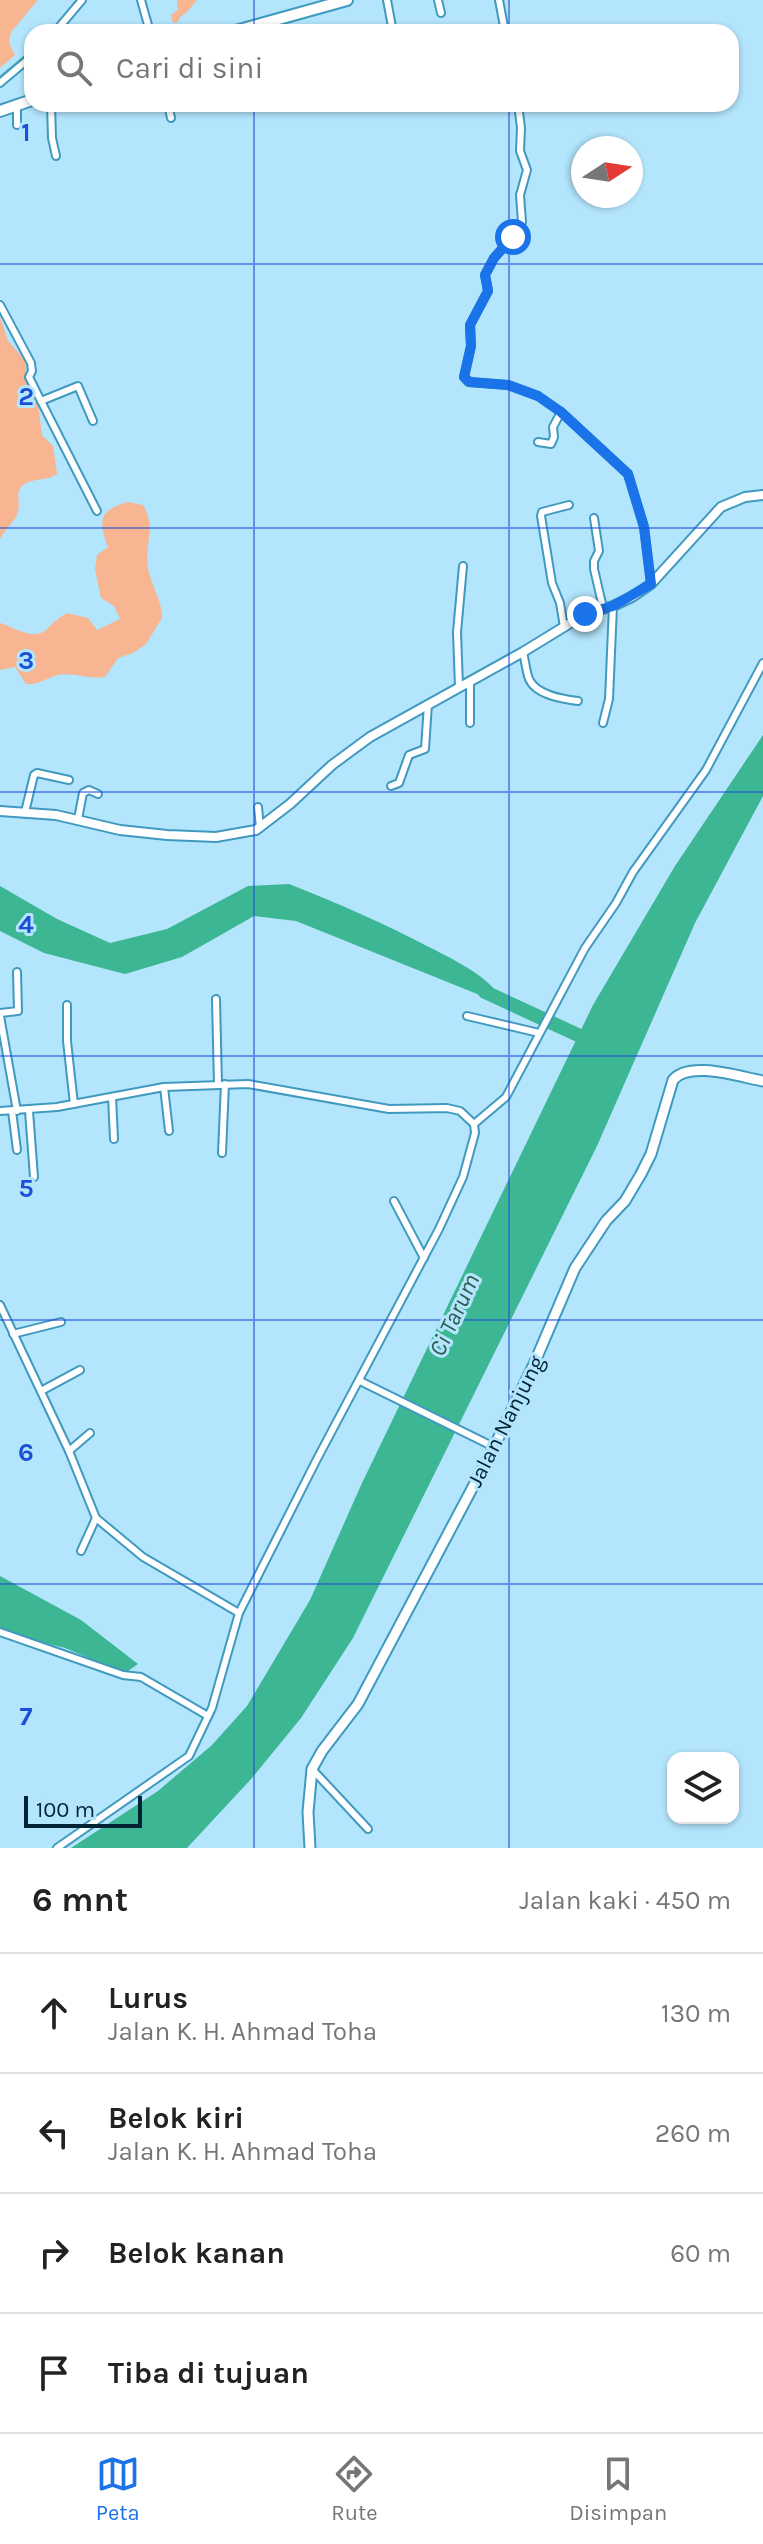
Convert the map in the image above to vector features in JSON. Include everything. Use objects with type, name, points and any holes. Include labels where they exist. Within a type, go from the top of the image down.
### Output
[{"type":"highway","points":[[262,24],[347,0]]},
{"type":"highway","points":[[0,111],[24,103]]},
{"type":"main road","name":"Jalan Nanjung","points":[[310,1848],[308,1812],[312,1769],[358,1704],[494,1447],[575,1268],[606,1221],[634,1188],[651,1154],[673,1080],[677,1074],[693,1069],[763,1081]]},
{"type":"street","points":[[62,24],[82,0]]},
{"type":"street","points":[[141,0],[148,24]]},
{"type":"street","points":[[387,0],[392,24]]},
{"type":"street","points":[[438,0],[441,13]]},
{"type":"street","points":[[499,0],[504,24]]},
{"type":"street","points":[[0,83],[24,65]]},
{"type":"street","points":[[17,106],[17,125]]},
{"type":"street","points":[[51,112],[56,156]]},
{"type":"street","points":[[170,112],[171,118]]},
{"type":"street","points":[[518,112],[520,151],[527,170],[520,195],[522,222],[485,275],[488,291],[470,325],[471,346],[464,377],[468,382],[518,387],[538,396],[561,412],[630,478],[644,527],[651,584]]},
{"type":"street","points":[[0,305],[31,363],[29,377],[97,511]]},
{"type":"street","points":[[41,401],[78,386],[93,421]]},
{"type":"street","points":[[538,442],[551,444],[553,427],[561,412]]},
{"type":"street","points":[[0,811],[78,819],[120,830],[167,835],[216,837],[260,828],[370,737],[585,614],[613,606],[651,584],[721,507],[739,498],[763,495]]},
{"type":"street","points":[[564,627],[560,603],[552,583],[541,516],[542,512],[569,505]]},
{"type":"street","points":[[594,518],[599,551],[594,569],[603,608]]},
{"type":"street","points":[[459,687],[457,632],[463,566]]},
{"type":"street","points":[[603,723],[609,699],[613,606]]},
{"type":"street","points":[[523,652],[529,680],[535,687],[555,697],[578,701]]},
{"type":"street","points":[[474,1124],[506,1097],[585,948],[633,872],[706,770],[763,663]]},
{"type":"street","points":[[470,681],[470,723]]},
{"type":"street","points":[[391,786],[399,783],[409,755],[425,749],[428,704]]},
{"type":"street","points":[[25,812],[34,775],[37,773],[69,780]]},
{"type":"street","points":[[78,819],[83,793],[89,790],[98,794]]},
{"type":"street","points":[[258,807],[260,828]]},
{"type":"street","points":[[17,972],[18,1011],[0,1014],[17,1150]]},
{"type":"street","points":[[216,999],[222,1084],[222,1153]]},
{"type":"street","points":[[67,1005],[67,1041],[74,1104]]},
{"type":"street","points":[[467,1016],[539,1033]]},
{"type":"street","points":[[0,1111],[29,1111],[164,1087],[222,1084],[264,1086],[389,1109],[447,1108],[460,1111],[474,1124],[475,1133],[463,1177],[424,1258],[239,1613],[208,1716],[189,1756],[57,1848]]},
{"type":"street","points":[[164,1087],[169,1131]]},
{"type":"street","points":[[112,1097],[114,1139]]},
{"type":"street","points":[[29,1111],[34,1177]]},
{"type":"street","points":[[394,1201],[424,1258]]},
{"type":"street","points":[[0,1305],[69,1451],[96,1518],[143,1557],[239,1613]]},
{"type":"street","points":[[13,1334],[61,1322]]},
{"type":"street","points":[[41,1391],[80,1370]]},
{"type":"street","points":[[360,1381],[494,1447]]},
{"type":"street","points":[[69,1451],[90,1433]]},
{"type":"street","points":[[81,1551],[96,1518]]},
{"type":"street","points":[[0,1632],[123,1675],[137,1675],[208,1716]]},
{"type":"street","points":[[312,1769],[368,1829]]},
{"type":"shaded area","points":[[0,0],[38,0],[11,32],[9,43],[15,55],[0,68]]},
{"type":"shaded area","points":[[177,0],[197,0],[178,22],[173,23],[171,15],[178,10]]},
{"type":"shaded area","points":[[0,317],[8,341],[26,361],[26,380],[38,404],[42,435],[53,446],[57,474],[22,486],[17,516],[0,539]]},
{"type":"shaded area","points":[[128,502],[143,505],[147,514],[150,529],[148,568],[162,611],[162,618],[146,644],[118,658],[105,677],[64,674],[26,684],[15,667],[0,670],[0,623],[35,634],[46,630],[67,613],[88,618],[97,630],[120,619],[114,606],[101,598],[95,569],[97,555],[108,547],[103,517],[111,509]]},
{"type":"water","name":"Ci Tarum","points":[[763,735],[763,796],[695,923],[597,1146],[353,1638],[301,1718],[252,1778],[187,1848],[71,1848],[158,1791],[212,1745],[247,1706],[310,1600],[362,1483],[593,1005],[675,866]]},
{"type":"water","points":[[289,884],[379,922],[451,958],[479,975],[502,998],[497,1002],[296,921],[254,916],[182,957],[125,974],[44,953],[0,931],[0,886],[57,919],[110,943],[167,929],[248,886]]},
{"type":"water","points":[[0,1576],[81,1620],[138,1664],[125,1673],[65,1648],[0,1628]]},
{"type":"waterway","points":[[58,24],[77,0]]},
{"type":"waterway","points":[[0,77],[24,57]]},
{"type":"waterway","points":[[485,992],[593,1042]]},
{"type":"route","points":[[513,237],[494,258],[485,275],[488,291],[470,325],[471,346],[464,377],[470,382],[501,383],[538,396],[561,412],[628,474],[644,527],[651,584],[613,606],[585,614]]}]
